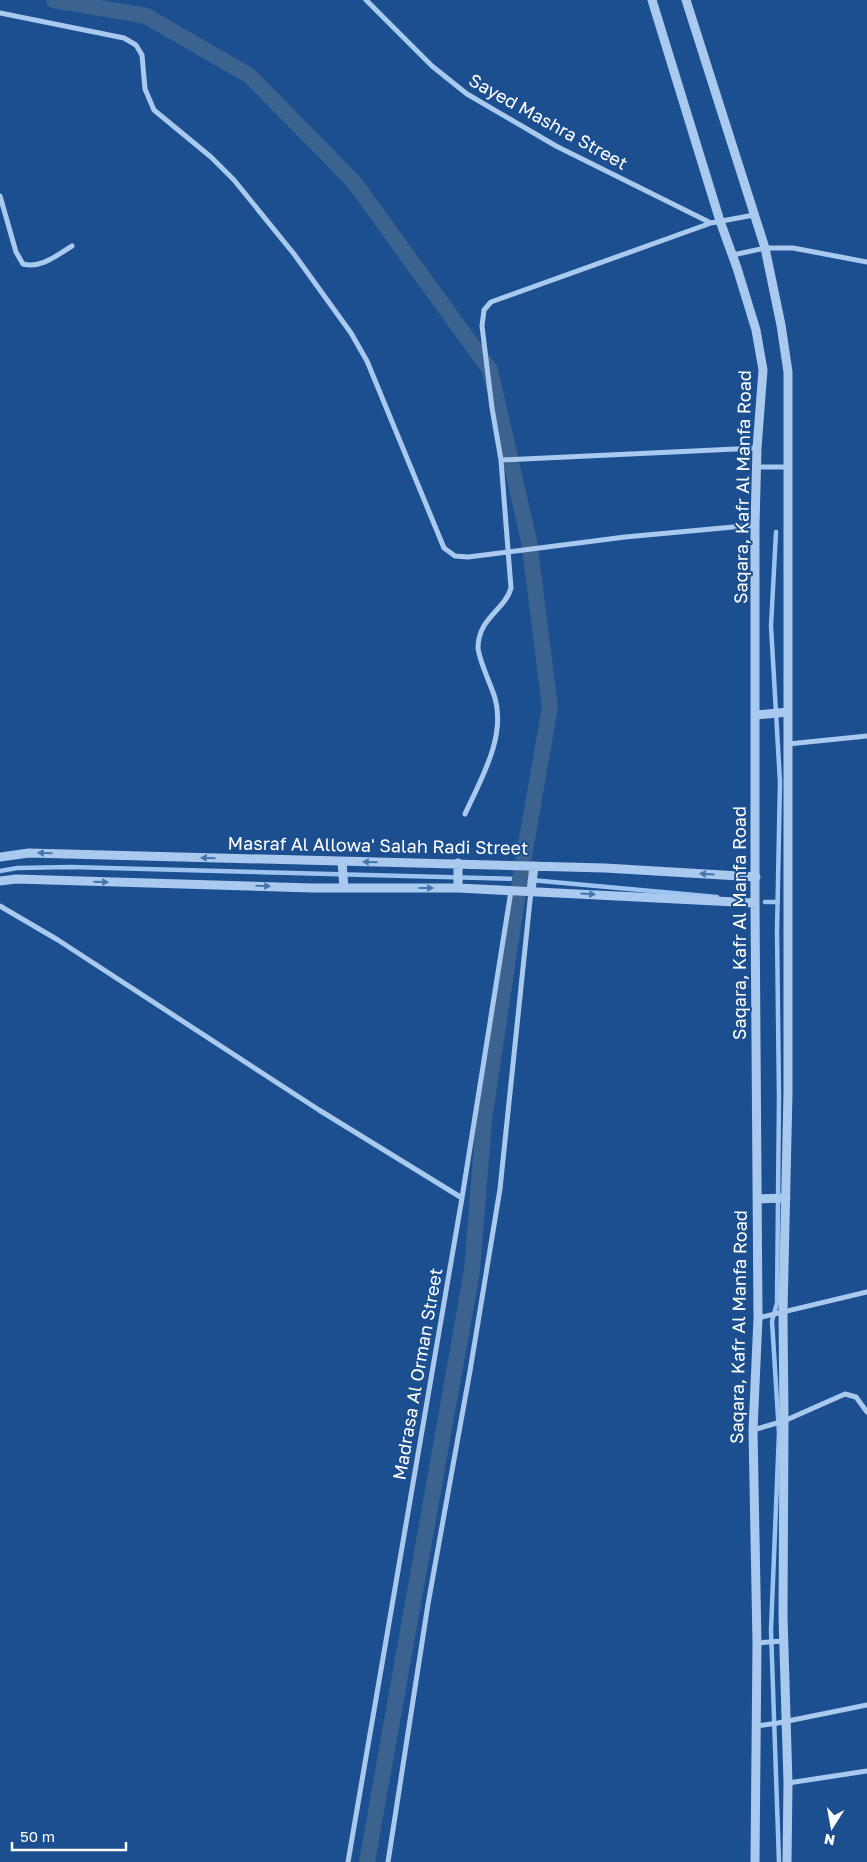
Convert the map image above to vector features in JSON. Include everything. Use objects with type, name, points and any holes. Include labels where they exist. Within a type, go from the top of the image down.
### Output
[{"type":"street","name":"Sayed Mashra Street","points":[[366,0],[421,56],[467,94],[556,146],[711,223]]},
{"type":"street","name":"Saqara, Kafr Al Manfa Road","points":[[652,0],[720,221],[733,255],[756,330],[763,370],[757,448],[759,467],[755,525],[760,715],[755,903],[757,1006],[757,1429],[761,1643],[761,1725],[756,1862]]},
{"type":"street","points":[[686,0],[765,248],[781,325],[788,372],[783,712],[788,744],[788,1093],[783,1198],[783,1312],[780,1422],[780,1641],[782,1722],[788,1783],[787,1862]]},
{"type":"street","points":[[0,13],[124,38],[136,45],[142,55],[145,89],[154,110],[211,157],[234,180],[294,254],[351,333],[370,369],[444,548],[455,556],[468,557],[625,537],[755,525]]},
{"type":"street","points":[[0,196],[16,252],[23,264],[39,265],[72,246]]},
{"type":"street","points":[[466,814],[490,757],[499,713],[478,648],[480,632],[489,617],[509,595],[511,588],[501,460],[492,408],[482,326],[484,310],[491,302],[711,223],[754,215]]},
{"type":"street","points":[[733,255],[765,248],[793,248],[867,262]]},
{"type":"street","points":[[501,460],[757,448]]},
{"type":"street","points":[[759,467],[786,467]]},
{"type":"street","points":[[760,715],[783,712]]},
{"type":"street","points":[[788,744],[867,736]]},
{"type":"street","name":"Masraf Al Allowa' Salah Radi Street","points":[[0,858],[29,853],[605,868],[756,877]]},
{"type":"street","points":[[342,862],[344,888]]},
{"type":"street","points":[[458,864],[458,888]]},
{"type":"street","points":[[388,1862],[428,1604],[470,1371],[500,1189],[534,866]]},
{"type":"street","points":[[0,881],[23,879],[344,888],[458,888],[755,903]]},
{"type":"street","name":"Madrasa Al Orman Street","points":[[348,1862],[462,1198],[511,890]]},
{"type":"street","points":[[0,906],[58,940],[319,1110],[462,1198]]},
{"type":"street","points":[[756,1198],[783,1198]]},
{"type":"street","points":[[758,1318],[867,1292]]},
{"type":"street","points":[[757,1429],[780,1422],[845,1394],[856,1397],[866,1410]]},
{"type":"street","points":[[761,1643],[780,1641]]},
{"type":"street","points":[[761,1725],[867,1705]]},
{"type":"street","points":[[788,1783],[867,1771]]},
{"type":"waterway","points":[[54,0],[146,16],[250,76],[354,182],[490,370],[529,541],[550,707],[520,879],[484,1120],[472,1271],[367,1862]]},
{"type":"waterway","points":[[776,532],[771,626],[780,782],[777,931],[779,1097],[777,1303],[772,1321],[779,1433],[771,1630],[779,1862]]},
{"type":"waterway","points":[[0,871],[17,868],[71,867],[520,879],[717,897]]},
{"type":"waterway","points":[[765,902],[778,902]]}]
